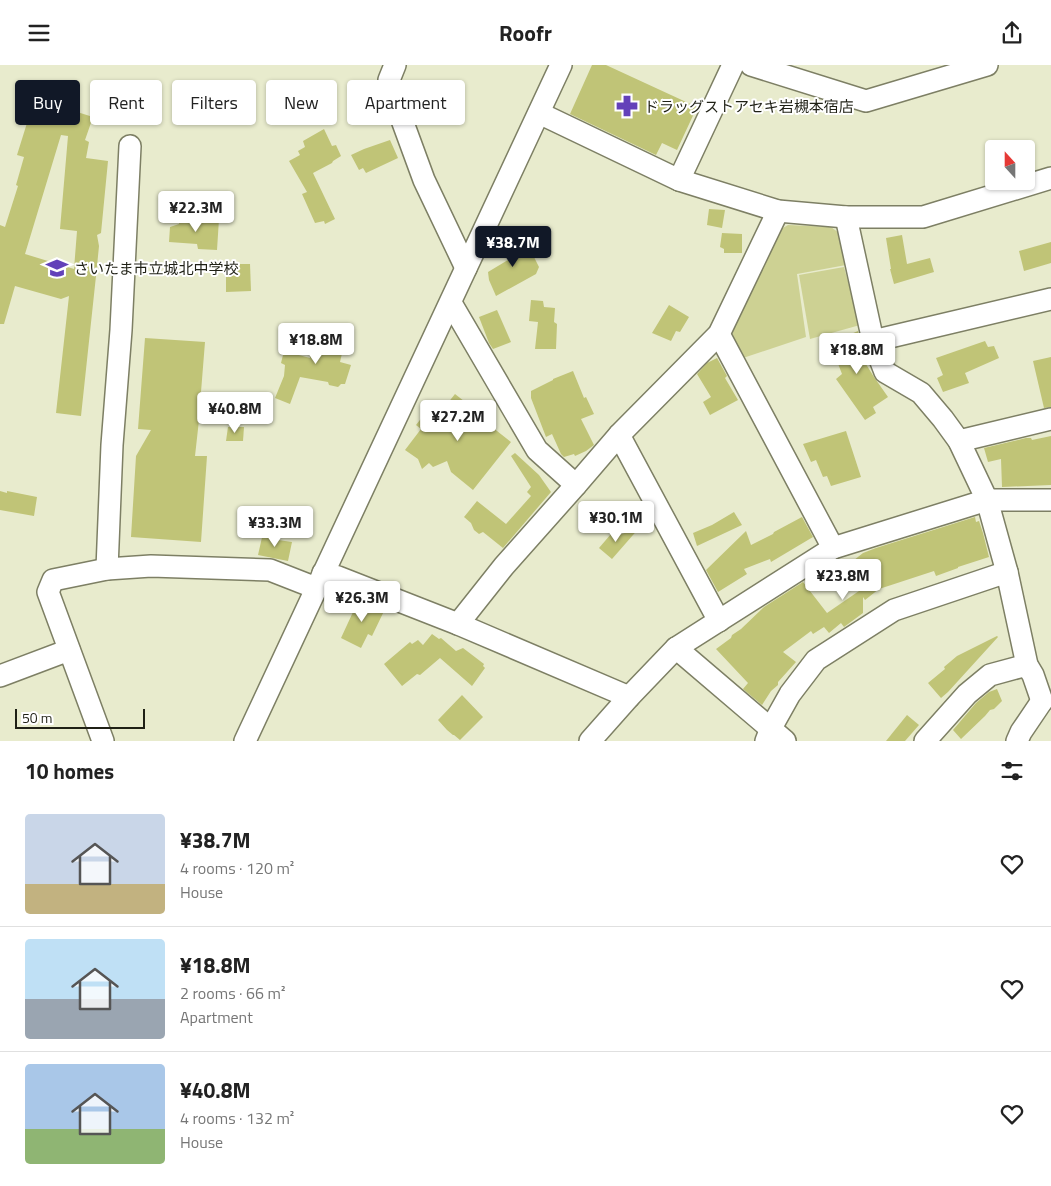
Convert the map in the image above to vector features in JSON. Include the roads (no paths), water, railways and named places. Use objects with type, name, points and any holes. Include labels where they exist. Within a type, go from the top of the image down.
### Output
[{"type":"street","points":[[395,65],[389,80],[395,101],[424,180],[466,268]]},
{"type":"street","points":[[245,741],[561,65]]},
{"type":"street","points":[[679,180],[733,65]]},
{"type":"street","points":[[751,65],[866,101],[987,65]]},
{"type":"street","points":[[538,113],[679,180],[778,211],[846,217],[924,217],[1051,178]]},
{"type":"street","points":[[107,569],[112,445],[122,330],[130,146]]},
{"type":"street","points":[[458,624],[504,566],[619,435],[719,334],[778,211]]},
{"type":"street","points":[[846,217],[873,341],[885,372],[921,393],[943,419],[959,441],[987,500],[1006,572],[1027,665],[1046,701],[1021,731],[1017,741]]},
{"type":"street","points":[[873,341],[1051,299]]},
{"type":"street","points":[[451,303],[537,451],[576,485]]},
{"type":"street","points":[[719,334],[833,548]]},
{"type":"street","points":[[959,441],[1051,419]]},
{"type":"street","points":[[619,435],[719,621]]},
{"type":"street","points":[[590,741],[676,648],[833,548],[987,500],[1051,500]]},
{"type":"street","points":[[103,741],[48,591],[52,579],[107,569],[151,566],[270,570],[319,581],[338,577],[458,624],[629,697]]},
{"type":"street","points":[[676,648],[774,737],[790,694],[816,660],[894,610],[1006,572]]},
{"type":"street","points":[[0,676],[69,650]]},
{"type":"street","points":[[924,741],[967,694],[990,675],[1027,665]]},
{"type":"place","name":"ドラッグストアセキ岩槻本宿店","points":[[627,106]]},
{"type":"place","name":"さいたま市立城北中学校","points":[[57,268]]}]
